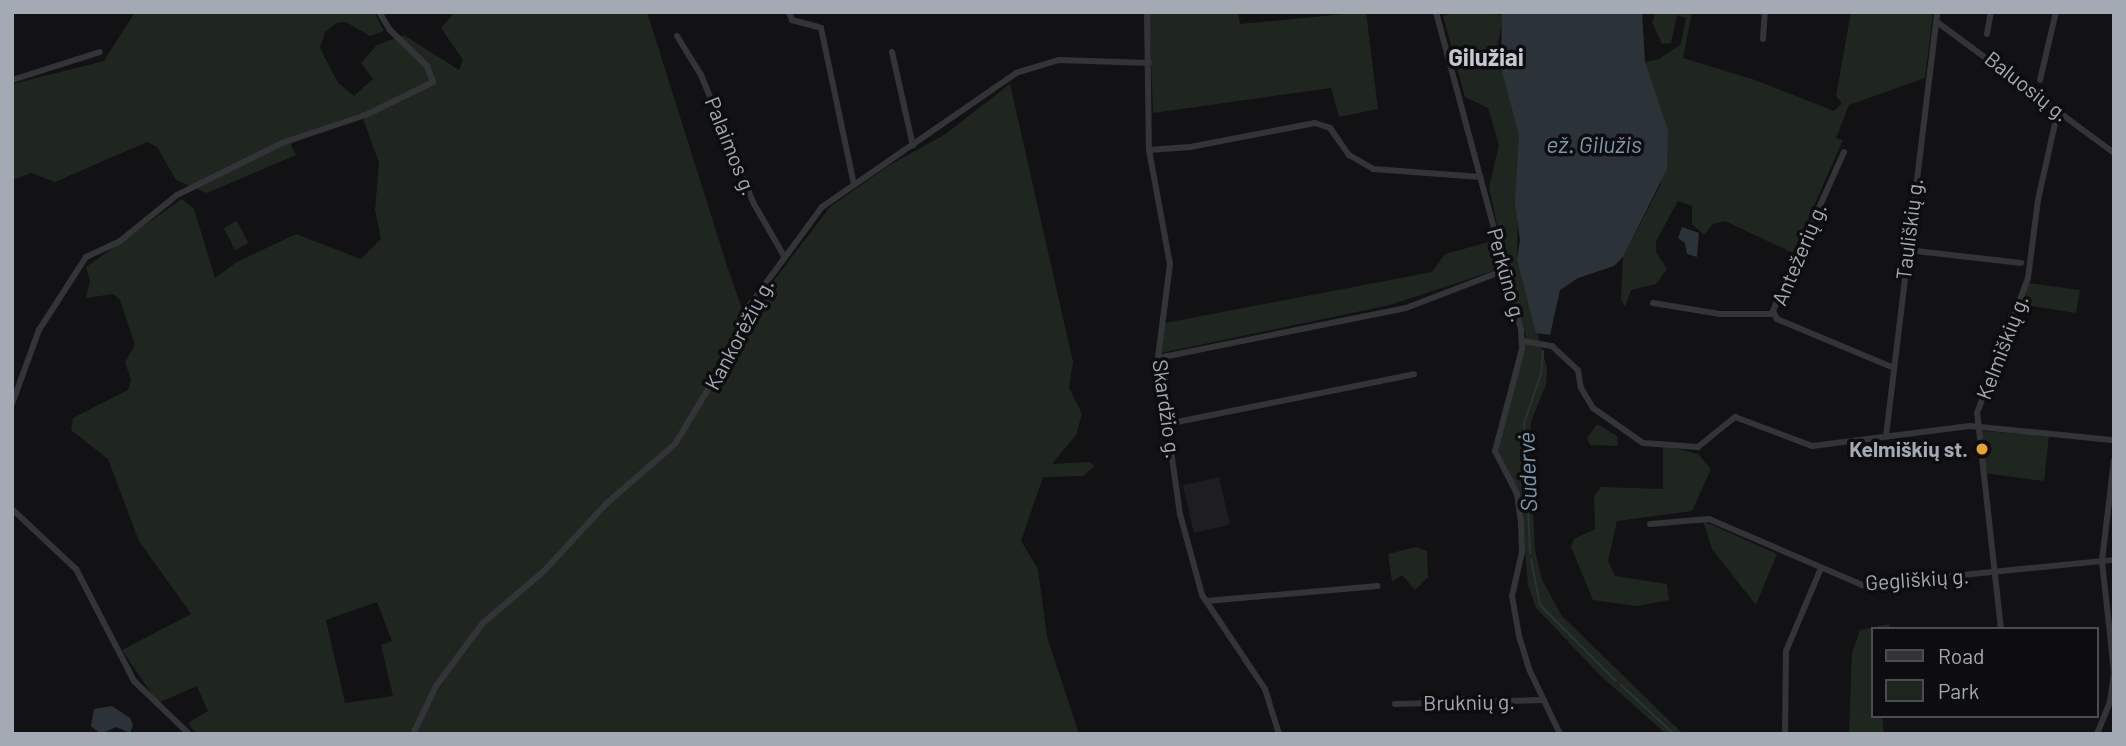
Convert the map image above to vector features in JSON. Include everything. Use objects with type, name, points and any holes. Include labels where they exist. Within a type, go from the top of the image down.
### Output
[{"type":"street","points":[[12,404],[39,330],[86,257],[120,241],[177,195],[282,143],[358,118],[433,82],[427,66],[390,30],[379,12]]},
{"type":"street","points":[[789,12],[794,21],[821,28],[854,184]]},
{"type":"street","name":"Skardžio g.","points":[[1147,12],[1149,150],[1170,255],[1158,358],[1183,528],[1206,601],[1265,689],[1279,734]]},
{"type":"street","name":"Perkūno g.","points":[[1436,12],[1523,341],[1495,452],[1517,494],[1522,552],[1512,602],[1529,669],[1560,734]]},
{"type":"street","points":[[1763,39],[1765,12]]},
{"type":"street","name":"Tauliškių g.","points":[[1886,436],[1892,367],[1937,12]]},
{"type":"street","points":[[1987,34],[1992,12]]},
{"type":"street","points":[[2040,80],[2056,12]]},
{"type":"street","name":"Baluosių g.","points":[[1937,22],[2114,153]]},
{"type":"street","name":"Palaimos g.","points":[[677,36],[701,75],[754,204],[784,256]]},
{"type":"street","points":[[12,80],[100,52]]},
{"type":"street","points":[[892,52],[914,146]]},
{"type":"street","name":"Kankorėžių g.","points":[[413,734],[436,686],[490,615],[544,571],[607,503],[675,444],[719,371],[749,306],[822,207],[1016,73],[1037,64],[1059,60],[1149,63]]},
{"type":"street","name":"Kelmiškių g.","points":[[2001,627],[1977,426],[1980,399],[2028,278],[2038,200],[2058,110]]},
{"type":"street","points":[[1149,150],[1190,148],[1315,123],[1330,128],[1349,155],[1373,169],[1481,177]]},
{"type":"street","name":"Antežerių g.","points":[[1844,152],[1773,314],[1892,367]]},
{"type":"street","points":[[1907,250],[2021,263]]},
{"type":"street","points":[[1158,358],[1406,308],[1505,270]]},
{"type":"street","points":[[1653,303],[1720,314],[1773,314]]},
{"type":"street","points":[[1523,341],[1548,343],[1576,366],[1593,408],[1634,441],[1698,447],[1726,421],[1740,418],[1803,445],[1977,426],[2114,440]]},
{"type":"street","points":[[1167,424],[1414,374]]},
{"type":"street","points":[[2097,734],[2110,702],[2114,673],[2102,561],[2114,460]]},
{"type":"street","points":[[12,509],[76,569],[134,681],[188,734]]},
{"type":"street","name":"Gegliškių g.","points":[[1650,524],[1709,519],[1821,568],[1870,586],[2114,560]]},
{"type":"street","points":[[1785,734],[1786,651],[1821,568]]},
{"type":"street","points":[[1206,601],[1377,586]]},
{"type":"street","name":"Bruknių g.","points":[[1395,704],[1544,700]]},
{"type":"shaded area","points":[[1219,477],[1230,525],[1194,533],[1183,485]]},
{"type":"green space","points":[[135,12],[374,12],[384,31],[370,36],[346,22],[336,23],[325,32],[320,48],[338,83],[354,96],[373,79],[361,63],[377,45],[404,35],[459,70],[463,60],[441,28],[455,12],[647,12],[728,269],[741,306],[750,312],[830,207],[888,166],[944,135],[1010,84],[1073,362],[1069,388],[1082,414],[1076,435],[1052,464],[1089,462],[1095,466],[1083,476],[1043,477],[1021,541],[1038,569],[1047,637],[1079,734],[196,734],[188,723],[208,711],[197,686],[158,703],[122,650],[191,614],[139,541],[108,459],[71,430],[73,418],[128,390],[131,380],[125,362],[135,345],[120,300],[113,294],[86,298],[90,281],[86,267],[182,199],[194,209],[215,278],[237,262],[296,234],[361,259],[381,239],[375,210],[379,163],[361,113],[295,137],[291,145],[296,155],[207,193],[176,180],[157,147],[147,142],[55,182],[31,173],[12,180],[12,84],[104,61]],"holes":[[[377,602],[392,641],[381,645],[393,696],[345,703],[326,620]]]},
{"type":"green space","points":[[1149,12],[1238,12],[1240,24],[1366,12],[1378,109],[1339,117],[1331,88],[1153,113]]},
{"type":"green space","points":[[1458,12],[1504,15],[1498,42],[1501,68],[1519,136],[1517,260],[1547,368],[1546,384],[1531,422],[1530,441],[1535,550],[1542,580],[1562,616],[1683,734],[1666,734],[1600,675],[1536,608],[1528,585],[1521,499],[1498,450],[1526,337],[1508,266],[1390,305],[1161,353],[1165,323],[1432,272],[1445,254],[1500,239],[1489,187],[1499,145],[1488,108],[1465,97],[1443,16]]},
{"type":"green space","points":[[1656,12],[1692,12],[1683,58],[1755,80],[1834,111],[1842,103],[1836,96],[1851,12],[1933,12],[1925,78],[1849,105],[1836,138],[1843,140],[1793,253],[1725,221],[1713,224],[1704,235],[1692,224],[1692,206],[1678,201],[1656,241],[1656,252],[1667,269],[1656,284],[1631,290],[1625,307],[1621,299],[1623,257],[1661,184],[1645,62],[1659,59],[1681,44],[1686,18],[1677,15],[1671,43],[1662,44],[1652,22]]},
{"type":"green space","points":[[237,221],[248,243],[235,250],[224,228]]},
{"type":"green space","points":[[2028,283],[2080,290],[2076,313],[2020,304]]},
{"type":"green space","points":[[1597,424],[1617,436],[1618,446],[1590,445],[1587,438]]},
{"type":"green space","points":[[1981,431],[2049,436],[2044,481],[1984,473]]},
{"type":"green space","points":[[1663,445],[1698,454],[1711,469],[1692,511],[1617,521],[1608,561],[1615,576],[1667,584],[1669,600],[1637,606],[1593,600],[1571,547],[1574,539],[1595,529],[1594,496],[1601,487],[1663,489]]},
{"type":"green space","points":[[1703,521],[1777,554],[1756,605],[1712,549]]},
{"type":"green space","points":[[1416,547],[1427,551],[1428,577],[1415,590],[1402,575],[1392,582],[1388,554]]},
{"type":"green space","points":[[1870,628],[1870,718],[1882,718],[1884,734],[1849,734],[1852,653],[1860,630]]},
{"type":"water","name":"ež. Gilužis","points":[[1502,12],[1642,12],[1645,62],[1668,130],[1667,169],[1623,257],[1614,266],[1578,278],[1560,290],[1550,335],[1536,333],[1517,260],[1520,240],[1515,202],[1519,136],[1501,68]]},
{"type":"water","points":[[1682,227],[1699,233],[1697,257],[1687,254],[1685,243],[1678,238]]},
{"type":"water","points":[[112,706],[130,718],[133,725],[130,733],[116,727],[101,734],[91,726],[94,709]]},
{"type":"waterway","name":"Sudervė","points":[[1530,553],[1524,423],[1541,374],[1543,351]]},
{"type":"waterway","name":"Sudervė","points":[[1531,559],[1540,605],[1616,681]]},
{"type":"waterway","name":"Sudervė","points":[[1621,685],[1674,734]]},
{"type":"place","name":"Kelmiškių st.","points":[[1982,449]]},
{"type":"district","name":"Gilužiai","points":[[1486,57]]}]
